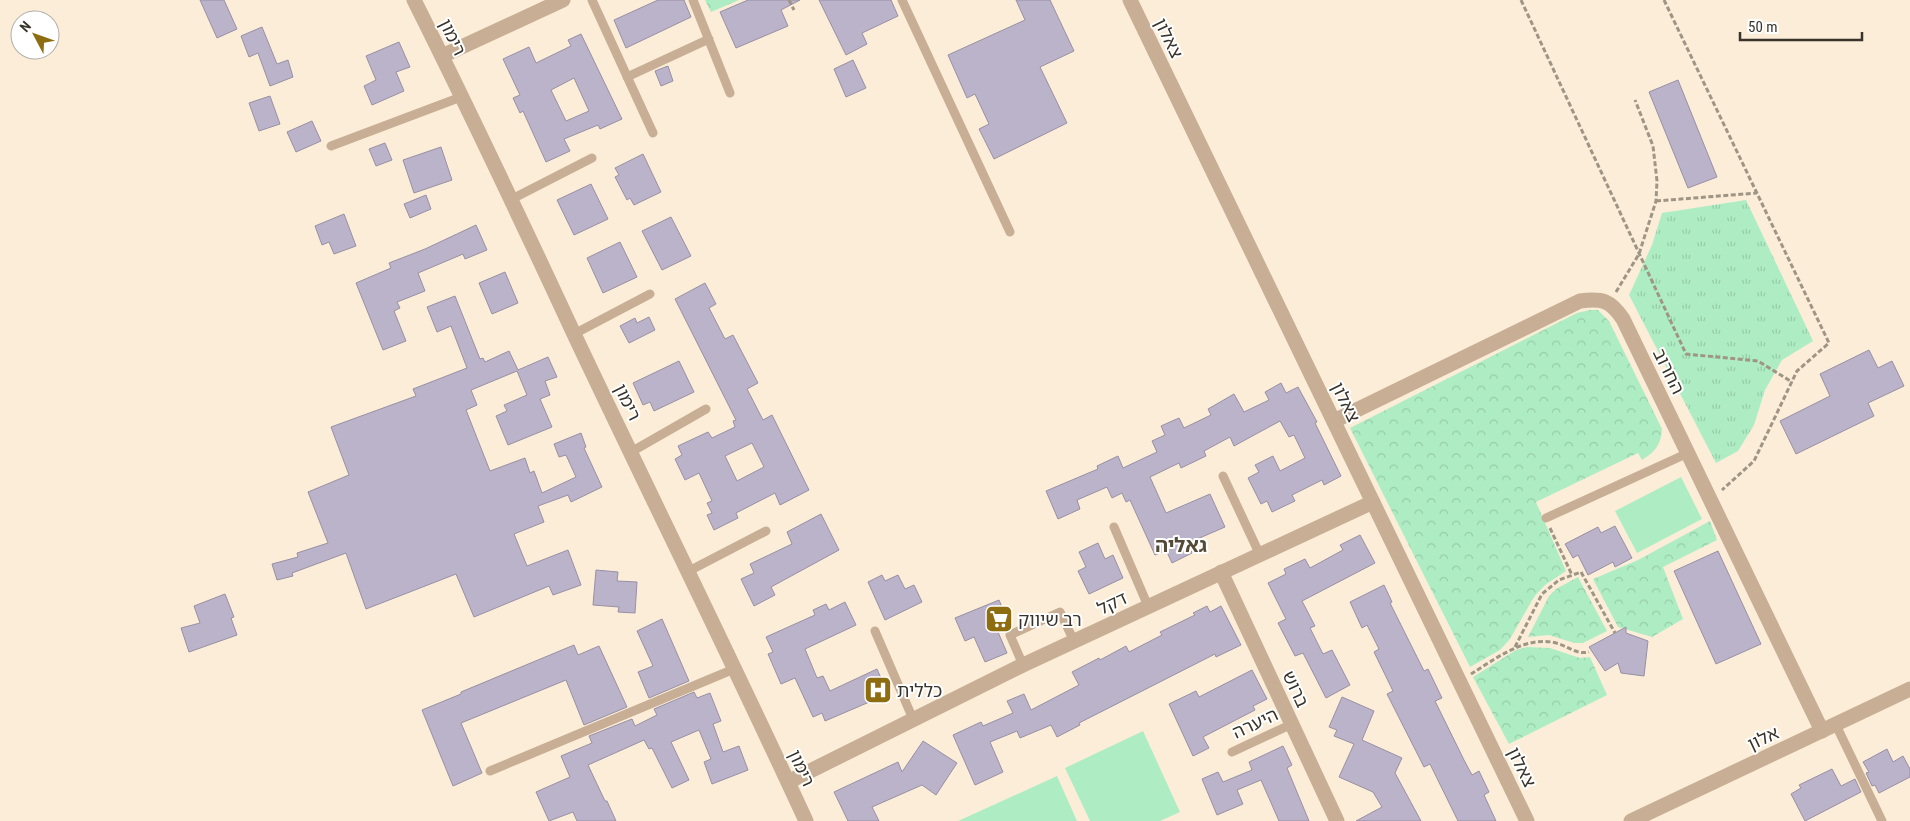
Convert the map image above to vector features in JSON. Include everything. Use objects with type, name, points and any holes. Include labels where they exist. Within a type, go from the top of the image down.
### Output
[{"type":"street","name":"רימון","points":[[414,0],[512,199],[574,334],[806,821]]},
{"type":"street","points":[[442,56],[563,0]]},
{"type":"street","name":"צאלון","points":[[1130,0],[1527,821]]},
{"type":"street","points":[[1334,421],[1580,302],[1601,300],[1609,303]]},
{"type":"street","name":"החרוב","points":[[1609,303],[1623,319],[1710,500],[1829,728]]},
{"type":"street","name":"דקל","points":[[788,782],[1023,665],[1373,502]]},
{"type":"street","name":"ברוש","points":[[1222,572],[1337,821]]},
{"type":"street","name":"אלון","points":[[1631,821],[1910,689]]},
{"type":"lane","points":[[592,0],[652,133]]},
{"type":"lane","points":[[694,0],[730,92]]},
{"type":"lane","points":[[902,0],[1010,232]]},
{"type":"lane","points":[[627,76],[709,40]]},
{"type":"lane","points":[[331,146],[461,97]]},
{"type":"lane","points":[[512,199],[592,158]]},
{"type":"lane","points":[[574,334],[650,294]]},
{"type":"lane","points":[[631,452],[706,409]]},
{"type":"lane","points":[[1546,518],[1688,453]]},
{"type":"lane","points":[[1223,476],[1260,555]]},
{"type":"lane","points":[[1114,527],[1148,606]]},
{"type":"lane","points":[[687,572],[766,531]]},
{"type":"lane","points":[[1023,665],[1010,635],[1060,612],[1074,641]]},
{"type":"lane","points":[[875,631],[913,719]]},
{"type":"lane","points":[[490,771],[734,670]]},
{"type":"lane","name":"היערה","points":[[1232,752],[1292,724]]},
{"type":"lane","points":[[1829,728],[1882,821]]},
{"type":"path","points":[[790,0],[794,10]]},
{"type":"path","points":[[1521,0],[1686,354],[1758,361],[1792,382]]},
{"type":"path","points":[[1664,0],[1830,343],[1797,371],[1754,461],[1710,500]]},
{"type":"path","points":[[1609,303],[1640,254],[1656,201],[1657,181],[1653,146],[1635,100]]},
{"type":"path","points":[[1656,201],[1757,193]]},
{"type":"path","points":[[1546,518],[1572,575]]},
{"type":"path","points":[[1515,647],[1542,594],[1552,585],[1581,572],[1614,633]]},
{"type":"path","points":[[1459,680],[1515,647],[1543,641],[1555,643],[1580,654],[1589,652]]},
{"type":"green space","points":[[705,0],[739,0],[711,12]]},
{"type":"green space","points":[[1746,200],[1813,341],[1782,360],[1765,390],[1754,425],[1738,451],[1716,463],[1629,295],[1652,245],[1662,213]]},
{"type":"green space","points":[[1598,310],[1609,321],[1662,429],[1659,444],[1654,451],[1642,460],[1638,453],[1536,502],[1566,571],[1545,585],[1534,597],[1510,639],[1500,650],[1470,667],[1350,428],[1577,313]]},
{"type":"green space","points":[[1681,477],[1702,519],[1637,553],[1615,511]]},
{"type":"green space","points":[[1710,521],[1717,540],[1663,567],[1683,619],[1652,637],[1618,627],[1593,579],[1638,560]]},
{"type":"green space","points":[[1578,577],[1607,631],[1583,643],[1574,643],[1549,635],[1528,637],[1549,596],[1556,589]]},
{"type":"green space","points":[[1527,647],[1550,648],[1580,658],[1590,657],[1607,695],[1509,744],[1473,677],[1516,650]]},
{"type":"green space","points":[[1143,731],[1180,812],[1160,821],[1090,821],[1065,768]]},
{"type":"green space","points":[[1057,776],[1077,821],[958,821]]},
{"type":"building","points":[[200,0],[224,0],[237,29],[217,38]]},
{"type":"building","points":[[658,0],[684,0],[691,17],[626,48],[614,20]]},
{"type":"building","points":[[748,0],[800,0],[781,10],[788,26],[736,48],[720,12]]},
{"type":"building","points":[[819,0],[891,0],[898,16],[862,33],[867,44],[846,55]]},
{"type":"building","points":[[1016,0],[1050,0],[1074,51],[1040,67],[1067,123],[994,159],[979,129],[989,124],[975,94],[967,98],[948,55],[1025,20]]},
{"type":"building","points":[[262,27],[277,64],[288,60],[293,77],[270,86],[258,53],[249,57],[241,36]]},
{"type":"building","points":[[581,34],[622,119],[600,129],[598,125],[564,139],[570,151],[546,162],[523,111],[520,113],[513,98],[520,95],[503,59],[529,47],[536,63],[571,46],[568,40]],"holes":[[[574,78],[589,111],[566,121],[551,90]]]},
{"type":"building","points":[[399,42],[410,67],[396,72],[404,91],[372,105],[364,86],[376,80],[366,56]]},
{"type":"building","points":[[853,60],[866,88],[846,97],[834,69]]},
{"type":"building","points":[[668,66],[673,81],[661,86],[655,71]]},
{"type":"building","points":[[1678,80],[1717,177],[1688,188],[1649,92]]},
{"type":"building","points":[[270,96],[280,124],[259,131],[249,103]]},
{"type":"building","points":[[312,121],[321,141],[296,152],[287,132]]},
{"type":"building","points":[[385,143],[392,160],[376,166],[369,149]]},
{"type":"building","points":[[441,147],[452,180],[414,193],[403,160]]},
{"type":"building","points":[[643,154],[661,192],[634,205],[630,198],[627,200],[615,177],[619,175],[615,168]]},
{"type":"building","points":[[591,184],[608,219],[574,235],[557,200]]},
{"type":"building","points":[[426,195],[431,209],[410,218],[404,204]]},
{"type":"building","points":[[344,214],[356,246],[334,254],[329,242],[322,245],[315,226]]},
{"type":"building","points":[[671,217],[691,256],[662,270],[642,231]]},
{"type":"building","points":[[476,225],[487,250],[465,259],[463,254],[418,273],[425,291],[397,302],[400,308],[394,311],[406,341],[383,350],[356,283],[391,268],[389,263],[425,249]]},
{"type":"building","points":[[620,242],[637,277],[603,293],[587,258]]},
{"type":"building","points":[[505,272],[518,303],[492,314],[479,283]]},
{"type":"building","points":[[705,283],[716,304],[709,308],[725,339],[733,335],[758,383],[747,389],[763,420],[772,415],[809,490],[780,505],[775,493],[736,513],[738,518],[714,530],[707,515],[712,513],[707,503],[712,501],[699,473],[685,480],[675,459],[682,455],[678,446],[708,432],[712,438],[735,427],[733,421],[736,420],[675,299]],"holes":[[[752,443],[764,467],[737,481],[725,456]]]},
{"type":"building","points":[[455,296],[480,359],[483,358],[485,362],[509,351],[518,370],[548,357],[557,377],[545,381],[550,395],[540,399],[552,427],[508,445],[496,416],[507,411],[504,405],[527,395],[517,371],[471,390],[477,405],[466,410],[490,471],[525,458],[530,473],[534,471],[542,493],[576,477],[566,455],[559,457],[554,444],[581,433],[586,447],[584,448],[602,487],[571,502],[568,495],[538,506],[544,522],[514,534],[527,566],[568,550],[581,585],[553,595],[549,586],[474,617],[456,574],[366,609],[346,553],[292,573],[293,576],[277,580],[272,564],[298,557],[297,553],[328,543],[308,492],[349,475],[331,427],[416,396],[413,389],[467,368],[451,326],[437,332],[427,307]]},
{"type":"building","points":[[649,317],[655,330],[629,343],[620,326],[635,318],[637,323]]},
{"type":"building","points":[[1869,350],[1878,368],[1892,361],[1904,386],[1868,403],[1874,416],[1796,454],[1780,421],[1830,396],[1820,374]]},
{"type":"building","points":[[679,361],[694,392],[654,411],[650,402],[643,405],[633,383]]},
{"type":"building","points":[[1281,383],[1286,393],[1298,387],[1317,422],[1315,423],[1341,476],[1324,485],[1322,480],[1292,495],[1295,501],[1272,512],[1267,501],[1261,504],[1248,478],[1259,472],[1255,465],[1273,456],[1280,471],[1305,458],[1294,435],[1289,437],[1280,421],[1234,446],[1230,437],[1204,451],[1206,456],[1181,468],[1179,463],[1150,477],[1166,513],[1210,494],[1225,527],[1188,543],[1192,553],[1172,563],[1166,550],[1155,555],[1130,500],[1126,502],[1122,493],[1112,498],[1107,487],[1077,500],[1080,509],[1058,519],[1046,491],[1098,469],[1097,466],[1118,456],[1123,468],[1157,452],[1152,441],[1165,435],[1161,426],[1179,418],[1184,428],[1211,415],[1208,409],[1234,394],[1244,412],[1269,400],[1265,392]]},
{"type":"building","points":[[821,514],[839,550],[771,587],[775,595],[754,606],[741,579],[754,573],[750,564],[792,544],[787,532]]},
{"type":"building","points":[[1615,526],[1632,558],[1615,567],[1613,562],[1588,575],[1578,555],[1573,558],[1565,544],[1598,527],[1601,533]]},
{"type":"building","points":[[1360,535],[1375,563],[1302,601],[1315,626],[1310,628],[1323,654],[1332,650],[1350,685],[1326,698],[1303,653],[1295,656],[1278,623],[1286,619],[1268,583],[1286,574],[1284,569],[1305,559],[1310,568],[1343,550],[1340,545]]},
{"type":"building","points":[[1098,543],[1105,559],[1113,555],[1123,578],[1089,594],[1078,571],[1086,567],[1079,552]]},
{"type":"building","points":[[1718,551],[1761,644],[1716,664],[1674,571]]},
{"type":"building","points":[[596,570],[618,572],[617,581],[637,582],[635,613],[618,612],[619,607],[593,605]]},
{"type":"building","points":[[882,575],[885,581],[898,575],[905,589],[914,585],[922,602],[885,620],[868,582]]},
{"type":"building","points":[[1384,585],[1392,602],[1390,603],[1424,671],[1428,669],[1442,698],[1435,701],[1464,760],[1472,775],[1479,771],[1489,792],[1484,795],[1496,821],[1458,821],[1430,764],[1424,767],[1387,694],[1393,691],[1374,652],[1379,649],[1367,625],[1362,628],[1350,602]]},
{"type":"building","points":[[225,594],[234,617],[231,618],[237,635],[189,652],[181,628],[200,623],[194,606]]},
{"type":"building","points":[[999,600],[1007,619],[995,625],[1007,653],[985,662],[974,637],[965,641],[955,618]]},
{"type":"building","points":[[845,602],[856,625],[805,649],[817,678],[823,676],[830,691],[877,669],[888,694],[825,721],[822,713],[813,717],[795,678],[781,684],[768,654],[773,652],[766,637],[815,615],[813,610],[826,604],[829,610]]},
{"type":"building","points":[[1207,606],[1210,612],[1221,606],[1241,645],[1216,657],[1215,654],[1079,723],[1080,725],[1057,737],[1051,725],[1020,738],[1017,731],[990,742],[1003,772],[975,785],[953,735],[981,722],[983,726],[1013,713],[1007,701],[1024,694],[1031,710],[1079,685],[1072,672],[1126,646],[1129,652],[1162,635],[1160,632],[1195,615],[1193,613]]},
{"type":"building","points":[[662,619],[689,681],[649,698],[638,672],[653,666],[637,631]]},
{"type":"building","points":[[1626,627],[1626,633],[1648,641],[1644,676],[1621,673],[1618,663],[1605,671],[1589,647]]},
{"type":"building","points":[[574,645],[578,655],[599,646],[627,707],[584,725],[566,680],[461,723],[482,773],[453,786],[422,710]]},
{"type":"building","points":[[1252,670],[1267,699],[1253,706],[1255,710],[1203,737],[1209,748],[1193,756],[1169,704],[1196,691],[1199,697]]},
{"type":"building","points":[[694,692],[697,698],[710,693],[721,721],[713,724],[723,752],[739,746],[748,770],[712,784],[704,762],[711,759],[699,730],[671,742],[689,780],[672,788],[652,748],[649,749],[644,740],[588,765],[616,821],[577,821],[573,812],[549,821],[536,792],[570,777],[561,756],[592,743],[589,736],[632,719],[635,726],[657,715],[654,709]]},
{"type":"building","points":[[1342,697],[1374,711],[1362,740],[1402,758],[1395,773],[1421,821],[1356,821],[1382,807],[1373,792],[1339,777],[1354,744],[1334,736],[1337,730],[1329,727]]},
{"type":"building","points":[[923,741],[957,763],[936,795],[922,785],[872,807],[879,821],[848,821],[834,792],[898,762],[902,772]]},
{"type":"building","points":[[1283,746],[1292,765],[1287,768],[1309,821],[1279,821],[1261,780],[1237,790],[1243,804],[1217,815],[1202,779],[1218,772],[1223,782],[1252,770],[1249,762]]},
{"type":"building","points":[[1887,749],[1893,762],[1903,756],[1910,769],[1910,777],[1879,793],[1875,785],[1872,786],[1866,773],[1869,772],[1863,762]]},
{"type":"building","points":[[1832,769],[1841,786],[1855,779],[1861,792],[1805,821],[1791,794],[1801,788],[1799,785]]},
{"type":"place","name":"רב שיווק","points":[[999,619]]},
{"type":"place","name":"כללית","points":[[878,690]]},
{"type":"district","name":"גאליה","points":[[1181,545]]}]
